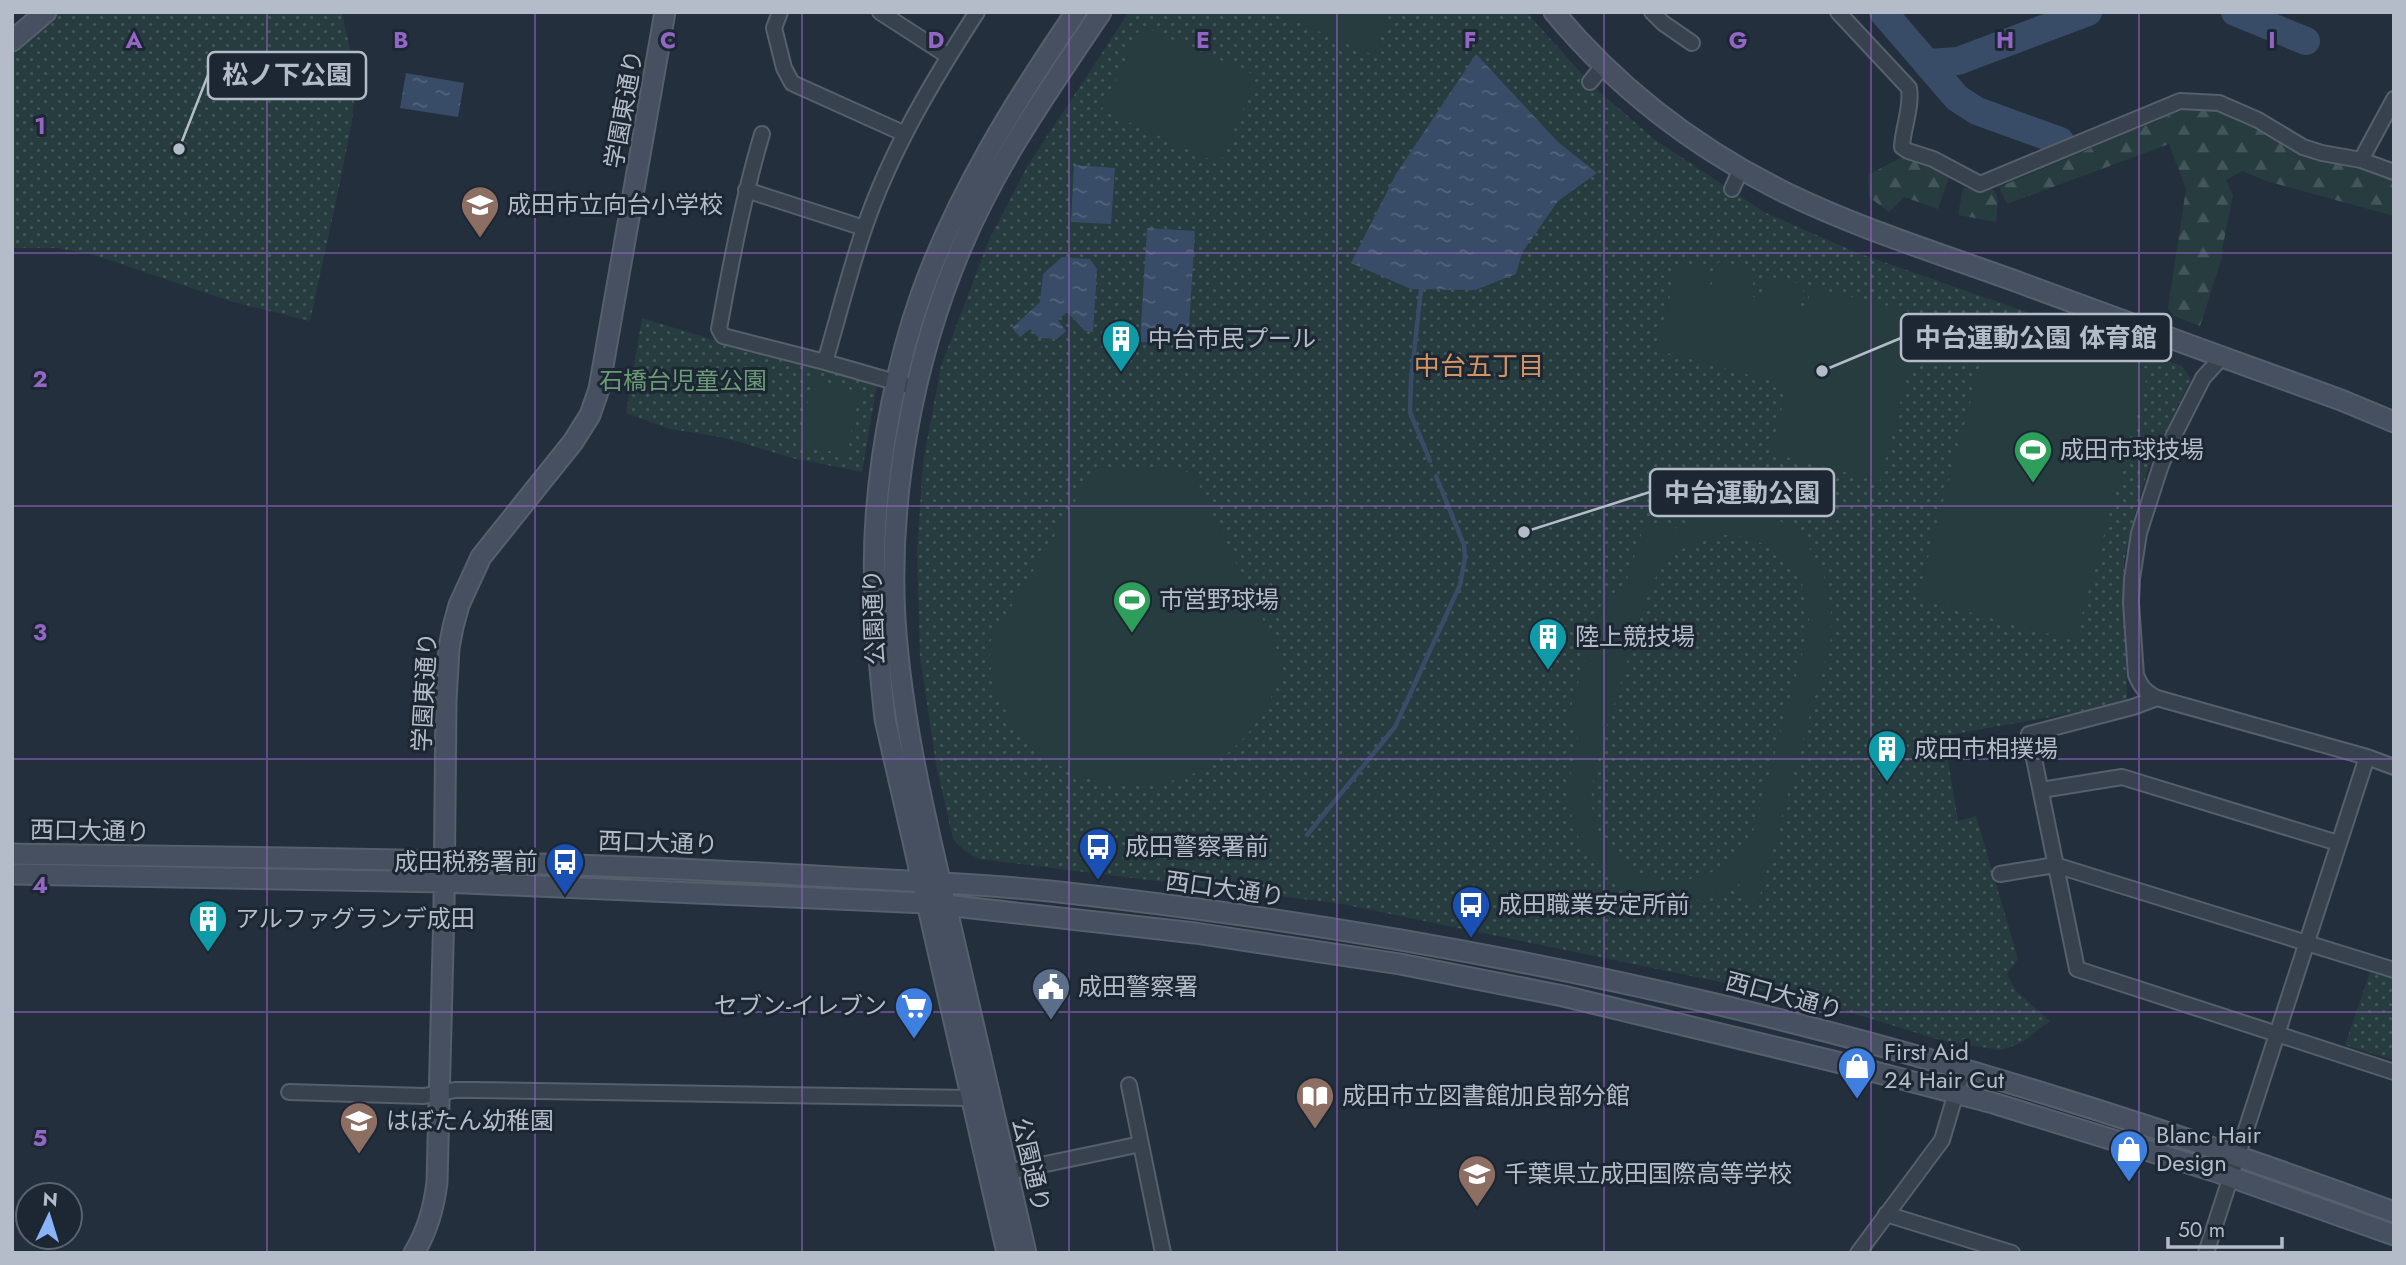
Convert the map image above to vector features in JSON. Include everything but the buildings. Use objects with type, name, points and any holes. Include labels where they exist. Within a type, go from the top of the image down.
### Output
[{"type":"street","points":[[12,41],[46,12]]},
{"type":"street","name":"学園東通り","points":[[414,1253],[435,1207],[437,1182],[447,677],[453,627],[459,605],[481,557],[573,442],[590,415],[599,389],[665,12]]},
{"type":"street","points":[[780,12],[774,28],[784,68],[792,83],[905,134]]},
{"type":"street","points":[[880,12],[948,56]]},
{"type":"street","points":[[825,362],[864,228],[905,134],[948,56],[977,12]]},
{"type":"street","name":"公園通り","points":[[907,386],[981,204],[1000,169],[1101,12]]},
{"type":"street","points":[[1554,12],[1603,66],[1678,129],[1741,169],[1788,194],[1870,228],[2361,407],[2394,422]]},
{"type":"street","points":[[1652,12],[1692,43]]},
{"type":"street","points":[[1838,12],[1909,88],[1909,107],[1902,147],[1933,159],[1980,184],[2180,102],[2219,103],[2258,120],[2303,147],[2361,160],[2394,172]]},
{"type":"street","name":"公園通り","points":[[1026,1253],[972,1098],[932,883],[910,745],[895,617],[898,509],[907,386],[921,297],[959,206],[1068,15]]},
{"type":"street","points":[[1590,82],[1603,66]]},
{"type":"street","points":[[2361,160],[2394,99]]},
{"type":"street","points":[[762,134],[746,190],[719,329],[723,337],[907,386]]},
{"type":"street","points":[[1732,189],[1741,169]]},
{"type":"street","points":[[746,190],[864,228]]},
{"type":"street","points":[[2222,357],[2203,378],[2176,431],[2138,533],[2131,603],[2136,674],[2144,691],[2157,698],[2394,767]]},
{"type":"street","points":[[2157,698],[2133,707],[2029,734],[2077,970],[2394,1072]]},
{"type":"street","points":[[2206,1253],[2367,757]]},
{"type":"street","points":[[2041,790],[2122,777],[2338,843]]},
{"type":"street","name":"西口大通り","points":[[12,854],[652,866],[1079,895],[1281,921],[1408,942],[1708,1002],[1847,1038],[1963,1069],[2236,1155],[2394,1212]]},
{"type":"street","points":[[2000,874],[2055,865],[2394,970]]},
{"type":"street","name":"西口大通り","points":[[12,874],[444,882],[936,904],[1195,933],[1400,964],[1563,996],[1956,1093],[2230,1177],[2394,1235]]},
{"type":"street","name":"公園通り","points":[[936,904],[998,1174],[1007,1253]]},
{"type":"street","points":[[1841,1063],[1847,1038]]},
{"type":"street","points":[[1858,1253],[1942,1140],[1963,1069]]},
{"type":"street","points":[[1129,1085],[1163,1253]]},
{"type":"street","points":[[289,1092],[424,1096],[474,1090],[972,1098]]},
{"type":"street","points":[[998,1174],[1141,1144]]},
{"type":"street","points":[[1886,1214],[2012,1253]]},
{"type":"green space","points":[[60,12],[342,12],[356,78],[352,121],[310,321],[233,302],[91,254],[57,248],[12,248],[12,53]]},
{"type":"green space","points":[[1129,12],[1526,12],[1593,86],[1654,139],[1764,212],[1855,252],[2182,366],[2191,379],[2149,466],[2124,561],[2127,703],[1944,736],[1958,821],[1976,816],[2018,959],[2007,974],[2016,991],[2050,1021],[2021,1043],[2001,1050],[1943,1041],[1817,1002],[1342,904],[979,859],[965,851],[953,839],[936,764],[920,656],[917,551],[923,462],[941,366],[989,240],[1028,165]]},
{"type":"green space","points":[[1274,12],[1391,12],[1373,55]]},
{"type":"green space","points":[[1141,26],[1257,76],[1220,164],[1102,110]]},
{"type":"green space","points":[[2205,106],[2218,107],[2262,128],[2302,155],[2361,166],[2394,178],[2394,216],[2266,181],[2242,171],[2226,180],[2233,195],[2222,258],[2200,326],[2174,316],[2168,308],[2186,189],[2169,144],[2007,204],[1999,187],[2180,111]]},
{"type":"green space","points":[[1902,157],[1950,175],[1938,209],[1904,197],[1889,212],[1869,197],[1868,175]]},
{"type":"green space","points":[[1963,188],[1994,190],[1998,200],[1996,222],[1958,215]]},
{"type":"green space","points":[[1679,262],[1708,270],[1704,284],[1711,286],[1718,262],[1756,272],[1750,296],[1761,299],[1767,276],[1805,285],[1798,309],[1805,311],[1812,287],[1923,315],[1880,481],[1770,453],[1788,385],[1656,350]]},
{"type":"green space","name":"石橋台児童公園","points":[[642,318],[740,348],[877,384],[862,472],[792,458],[726,438],[670,429],[626,413]]},
{"type":"green space","name":"成田市球技場","points":[[1991,326],[2149,369],[2075,641],[1917,598]]},
{"type":"green space","points":[[813,379],[860,392],[846,455],[798,443]]},
{"type":"green space","name":"市営野球場","points":[[1096,467],[1193,472],[1281,658],[1279,679],[1270,700],[1237,744],[1206,767],[1170,781],[1132,785],[1095,780],[1060,766],[1029,742],[1004,708],[992,676],[990,642]]},
{"type":"green space","points":[[1737,507],[1761,512],[1781,522],[1798,535],[1812,552],[1822,571],[1828,592],[1831,639],[1758,902],[1736,896],[1740,882],[1714,896],[1688,902],[1661,902],[1636,895],[1613,882],[1594,863],[1580,840],[1571,812],[1569,791],[1580,728],[1566,724],[1605,591],[1622,595],[1646,520],[1667,527],[1664,537],[1698,516]],"holes":[[[1726,535],[1746,538],[1777,552],[1789,563],[1805,592],[1809,629],[1754,829],[1748,840],[1735,857],[1709,873],[1686,880],[1653,878],[1624,863],[1612,851],[1596,823],[1592,793],[1603,740],[1642,611],[1660,570],[1678,552],[1709,538]]]},
{"type":"green space","points":[[2371,969],[2394,976],[2394,1060],[2345,1045]]},
{"type":"water","points":[[1476,54],[1558,142],[1597,173],[1558,201],[1522,253],[1516,274],[1475,290],[1411,289],[1351,263],[1396,174]]},
{"type":"water","points":[[406,73],[464,83],[458,117],[400,108]]},
{"type":"water","points":[[1074,165],[1115,168],[1111,224],[1071,222]]},
{"type":"water","points":[[1147,228],[1195,231],[1188,344],[1140,342]]},
{"type":"water","points":[[1062,257],[1090,259],[1097,269],[1093,332],[1085,331],[1067,312],[1058,320],[1066,331],[1057,339],[1039,338],[1030,329],[1020,337],[1012,328],[1040,302],[1043,274]]},
{"type":"waterway","points":[[1883,12],[1957,98],[1977,111],[2060,141]]},
{"type":"waterway","points":[[1928,63],[1958,61],[2088,12]]},
{"type":"waterway","points":[[2235,12],[2306,41]]},
{"type":"waterway","points":[[1421,289],[1410,412],[1430,461]]},
{"type":"waterway","points":[[1307,835],[1395,727],[1460,585],[1465,558],[1464,545],[1436,476]]},
{"type":"place","name":"松ノ下公園","points":[[179,149]]},
{"type":"place","name":"成田市立向台小学校","points":[[480,239]]},
{"type":"place","name":"中台運動公園 体育館","points":[[1822,371]]},
{"type":"place","name":"中台市民プール","points":[[1121,373]]},
{"type":"place","name":"成田市球技場","points":[[2033,484]]},
{"type":"place","name":"中台運動公園","points":[[1524,532]]},
{"type":"place","name":"市営野球場","points":[[1132,634]]},
{"type":"place","name":"陸上競技場","points":[[1548,671]]},
{"type":"place","name":"成田市相撲場","points":[[1887,783]]},
{"type":"place","name":"成田警察署前","points":[[1098,881]]},
{"type":"place","name":"成田税務署前","points":[[565,896]]},
{"type":"place","name":"成田職業安定所前","points":[[1471,939]]},
{"type":"place","name":"アルファグランデ成田","points":[[208,953]]},
{"type":"place","name":"成田警察署","points":[[1051,1021]]},
{"type":"place","name":"セブン-イレブン","points":[[914,1040]]},
{"type":"place","name":"First Aid 24 Hair Cut","points":[[1857,1100]]},
{"type":"place","name":"成田市立図書館加良部分館","points":[[1315,1130]]},
{"type":"place","name":"はぼたん幼稚園","points":[[359,1155]]},
{"type":"place","name":"Blanc Hair Design","points":[[2129,1183]]},
{"type":"place","name":"千葉県立成田国際高等学校","points":[[1477,1208]]},
{"type":"district","name":"中台五丁目","points":[[1479,366]]}]
